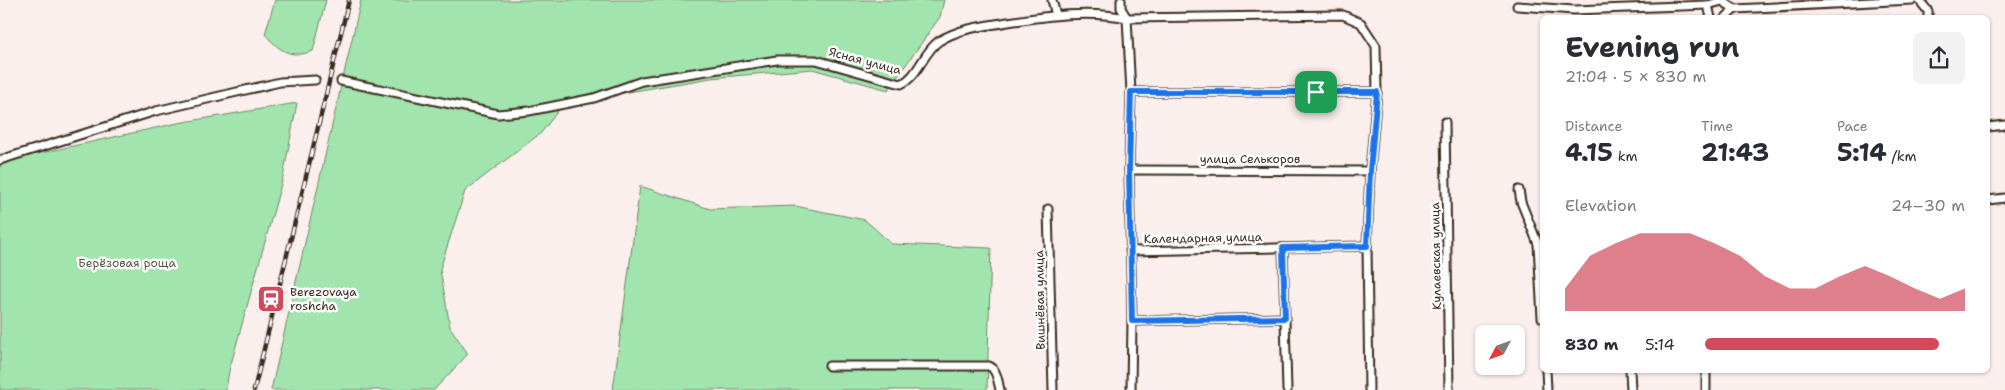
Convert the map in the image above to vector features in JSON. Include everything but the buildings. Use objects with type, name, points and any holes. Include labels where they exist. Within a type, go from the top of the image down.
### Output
[{"type":"street","points":[[1052,0],[1056,15]]},
{"type":"street","points":[[1121,0],[1121,8],[1127,18],[1131,92],[1129,170],[1132,321],[1131,390]]},
{"type":"street","points":[[1517,6],[1574,10],[1708,5],[1722,1],[1734,9],[1912,0]]},
{"type":"street","points":[[1919,0],[1928,11],[1928,15]]},
{"type":"street","points":[[1708,5],[1710,15]]},
{"type":"street","points":[[1728,15],[1734,9]]},
{"type":"street","name":"Ясная улица","points":[[341,81],[498,114],[529,111],[594,98],[642,82],[778,60],[816,60],[901,84],[910,80],[937,42],[961,30],[1056,15],[1111,15],[1127,18],[1343,15],[1362,23],[1376,46],[1377,92]]},
{"type":"street","points":[[0,160],[156,111],[280,82],[315,80]]},
{"type":"street","points":[[1131,92],[1377,92],[1370,171],[1367,246],[1369,390]]},
{"type":"street","name":"Кулаевская улица","points":[[1445,122],[1449,390]]},
{"type":"street","points":[[1990,127],[2005,125]]},
{"type":"street","name":"улица Селькоров","points":[[1129,170],[1370,171]]},
{"type":"street","points":[[1518,190],[1538,244],[1540,281]]},
{"type":"street","points":[[1990,200],[2005,198]]},
{"type":"street","name":"Вишнёвая улица","points":[[1048,209],[1053,390]]},
{"type":"street","name":"Календарная улица","points":[[1130,251],[1367,246]]},
{"type":"street","points":[[1283,248],[1287,390]]},
{"type":"street","points":[[1132,321],[1285,318]]},
{"type":"street","points":[[829,366],[989,366],[995,372],[1000,390]]},
{"type":"street","points":[[1546,373],[1547,390]]},
{"type":"street","points":[[1630,373],[1631,390]]},
{"type":"street","points":[[1706,373],[1706,390]]},
{"type":"green space","points":[[275,0],[326,0],[313,51],[298,54],[286,52],[275,45],[265,34]]},
{"type":"green space","points":[[361,0],[944,0],[940,17],[888,90],[812,69],[711,78],[564,103],[541,133],[465,191],[440,269],[450,327],[468,354],[434,390],[271,390]]},
{"type":"green space","name":"Берёзовая роща","points":[[297,103],[283,177],[229,371],[226,390],[0,390],[0,162],[178,123]]},
{"type":"green space","points":[[640,186],[710,209],[795,206],[865,220],[892,244],[991,248],[987,390],[613,390]]},
{"type":"railway","points":[[254,390],[349,0]]},
{"type":"place","name":"Berezovaya roshcha","points":[[271,299]]},
{"type":"route","points":[[1131,92],[1316,92],[1377,92],[1370,171],[1367,246],[1283,248],[1285,318],[1132,321],[1129,170],[1131,92]]}]
